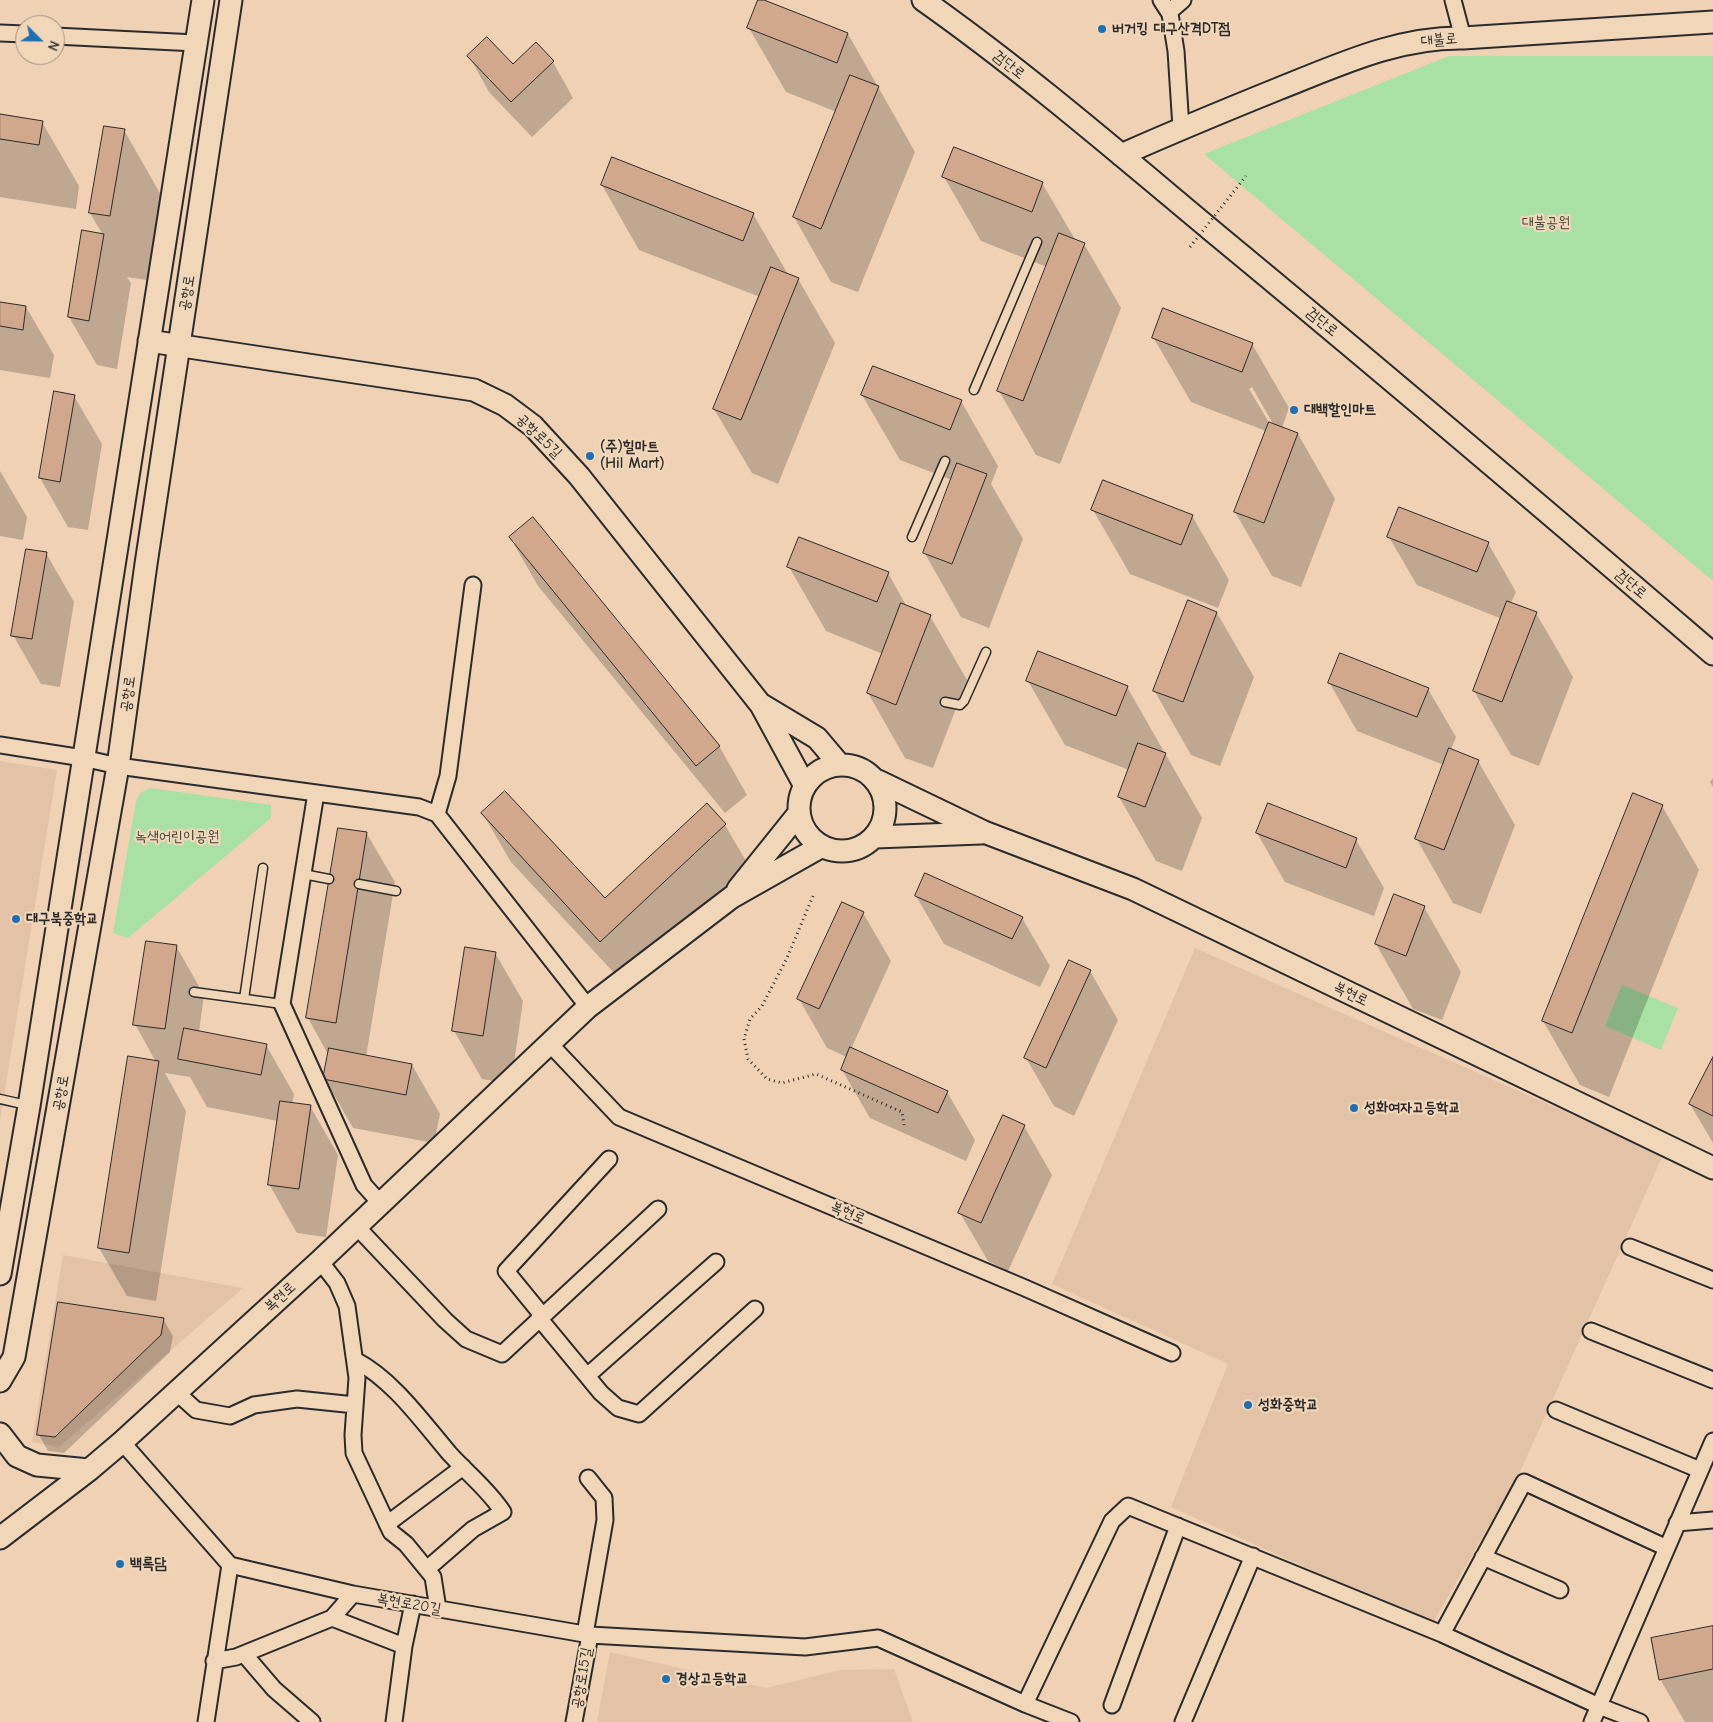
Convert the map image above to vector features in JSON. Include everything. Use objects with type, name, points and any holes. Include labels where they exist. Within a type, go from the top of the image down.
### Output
[{"type":"main road","name":"공항로","points":[[0,1274],[29,1106],[203,0]]},
{"type":"main road","name":"공항로","points":[[0,1381],[14,1357],[118,766],[146,564],[231,0]]},
{"type":"main road","name":"검단로","points":[[923,0],[966,30],[1121,155],[1410,394],[1713,654]]},
{"type":"main road","name":"대불로","points":[[1121,155],[1181,128],[1363,55],[1434,37],[1463,38],[1713,22]]},
{"type":"main road","name":"공항로5길","points":[[149,341],[474,390],[505,405],[533,426],[579,476],[761,705]]},
{"type":"main road","points":[[761,705],[817,738],[839,764]]},
{"type":"main road","points":[[761,705],[805,786]]},
{"type":"main road","points":[[839,764],[853,765],[867,771],[878,782],[884,795],[886,810],[883,824],[875,837],[864,846],[850,851],[835,851],[822,846],[811,838],[803,826],[799,813],[800,799],[805,786],[814,775],[826,767],[839,764]]},
{"type":"main road","name":"복현로","points":[[878,782],[984,832],[1132,889],[1713,1168]]},
{"type":"main road","points":[[732,897],[799,813]]},
{"type":"main road","points":[[875,837],[984,832]]},
{"type":"main road","points":[[732,897],[822,846]]},
{"type":"main road","name":"복현로","points":[[0,1538],[89,1470],[122,1442],[175,1391],[357,1227],[548,1042],[588,1007],[732,897]]},
{"type":"main road","points":[[0,1434],[17,1456],[37,1465],[89,1470]]},
{"type":"street","points":[[1181,128],[1176,51],[1165,6],[1184,0]]},
{"type":"street","points":[[1453,0],[1463,38]]},
{"type":"street","points":[[0,32],[15,33]]},
{"type":"street","points":[[65,36],[196,43]]},
{"type":"street","points":[[437,814],[448,776],[474,585]]},
{"type":"street","points":[[0,745],[83,758],[118,766],[419,807],[437,814],[588,1007]]},
{"type":"street","points":[[316,793],[282,1004],[364,1185],[381,1204]]},
{"type":"street","name":"복현로","points":[[548,1042],[619,1117],[1025,1288],[1172,1353]]},
{"type":"street","points":[[608,1158],[506,1271],[601,1393],[618,1408],[639,1414],[755,1309]]},
{"type":"street","points":[[357,1227],[445,1320],[466,1339],[502,1354],[658,1209]]},
{"type":"street","points":[[1630,1247],[1713,1280]]},
{"type":"street","points":[[320,1261],[337,1283],[347,1306],[357,1378],[353,1435],[354,1453],[391,1532],[406,1544],[433,1577],[438,1609]]},
{"type":"street","points":[[587,1376],[716,1262]]},
{"type":"street","points":[[1591,1331],[1713,1380]]},
{"type":"street","points":[[355,1360],[374,1370],[463,1467],[493,1496],[503,1512],[474,1528],[427,1569]]},
{"type":"street","points":[[175,1391],[196,1410],[230,1416],[254,1405],[297,1400],[355,1405]]},
{"type":"street","points":[[1556,1410],[1700,1470]]},
{"type":"street","points":[[1592,1722],[1713,1441]]},
{"type":"street","points":[[122,1442],[230,1565],[206,1722]]},
{"type":"street","points":[[387,1524],[463,1467]]},
{"type":"street","name":"공항로15길","points":[[574,1722],[605,1520],[604,1498],[588,1478]]},
{"type":"street","points":[[1442,1634],[1524,1482],[1667,1548]]},
{"type":"street","points":[[1025,1704],[1112,1521],[1128,1506],[1442,1634],[1598,1706],[1640,1722]]},
{"type":"street","points":[[1677,1523],[1713,1520]]},
{"type":"street","points":[[1112,1704],[1178,1526]]},
{"type":"street","points":[[1183,1722],[1253,1556]]},
{"type":"street","points":[[1483,1557],[1560,1590]]},
{"type":"street","name":"복현로20길","points":[[230,1565],[353,1594],[587,1634],[805,1647],[878,1638],[1025,1704],[1071,1722]]},
{"type":"street","points":[[214,1666],[332,1618],[353,1594]]},
{"type":"street","points":[[394,1722],[404,1646],[413,1604]]},
{"type":"street","points":[[332,1618],[404,1646]]},
{"type":"street","points":[[244,1654],[274,1689],[312,1722]]},
{"type":"lane","points":[[974,390],[1037,242]]},
{"type":"lane","points":[[912,537],[945,461]]},
{"type":"lane","points":[[945,702],[960,705],[964,702],[986,652]]},
{"type":"lane","points":[[244,999],[263,868]]},
{"type":"lane","points":[[303,874],[329,879]]},
{"type":"lane","points":[[359,884],[396,891]]},
{"type":"lane","points":[[194,992],[282,1004]]},
{"type":"lane","points":[[0,1100],[29,1106]]},
{"type":"path","points":[[1190,247],[1246,176]]},
{"type":"path","points":[[812,896],[787,958],[762,1006],[750,1019],[744,1039],[748,1059],[767,1079],[782,1083],[816,1074],[902,1112],[904,1125]]},
{"type":"shaded area","name":"대구북중학교","points":[[0,761],[57,770],[0,1120]]},
{"type":"shaded area","name":"성화여자고등학교","points":[[1195,948],[1663,1155],[1519,1474],[1432,1624],[1171,1507],[1228,1364],[1052,1284]]},
{"type":"shaded area","points":[[63,1255],[243,1288],[59,1447],[32,1442]]},
{"type":"shaded area","name":"경상고등학교","points":[[610,1652],[766,1688],[840,1670],[894,1669],[913,1722],[597,1722]]},
{"type":"green space","name":"대불공원","points":[[1449,56],[1713,56],[1713,581],[1204,154]]},
{"type":"green space","name":"녹색어린이공원","points":[[150,788],[271,805],[271,818],[128,938],[113,933],[136,802],[140,793]]},
{"type":"green space","points":[[1622,985],[1678,1008],[1661,1050],[1605,1026]]},
{"type":"building","points":[[758,0],[764,0],[848,33],[837,63],[747,28]]},
{"type":"building","points":[[487,37],[513,64],[536,42],[554,61],[511,102],[467,56]]},
{"type":"building","points":[[850,75],[879,86],[821,229],[793,217]]},
{"type":"building","points":[[0,114],[43,121],[39,145],[0,139]]},
{"type":"building","points":[[104,126],[125,129],[110,216],[89,213]]},
{"type":"building","points":[[954,147],[1043,182],[1032,212],[942,177]]},
{"type":"building","points":[[612,157],[754,213],[743,241],[601,185]]},
{"type":"building","points":[[82,230],[104,234],[89,321],[68,317]]},
{"type":"building","points":[[1059,233],[1085,243],[1023,401],[997,391]]},
{"type":"building","points":[[771,267],[799,278],[741,420],[713,409]]},
{"type":"building","points":[[0,302],[26,306],[23,330],[0,326]]},
{"type":"building","points":[[1163,308],[1253,343],[1242,372],[1152,338]]},
{"type":"building","points":[[873,366],[962,400],[950,430],[861,395]]},
{"type":"building","points":[[54,391],[75,395],[60,482],[39,478]]},
{"type":"building","points":[[1269,422],[1298,433],[1264,523],[1234,512]]},
{"type":"building","points":[[957,463],[987,474],[952,564],[923,553]]},
{"type":"building","points":[[1103,480],[1193,515],[1181,545],[1091,510]]},
{"type":"building","points":[[1399,507],[1489,542],[1477,572],[1387,537]]},
{"type":"building","points":[[533,517],[720,746],[696,766],[509,537]]},
{"type":"building","points":[[799,537],[889,572],[877,602],[787,567]]},
{"type":"building","points":[[26,549],[47,552],[32,639],[11,636]]},
{"type":"building","points":[[1188,600],[1217,612],[1183,702],[1153,691]]},
{"type":"building","points":[[1507,601],[1537,612],[1502,702],[1473,691]]},
{"type":"building","points":[[901,603],[931,615],[896,705],[867,693]]},
{"type":"building","points":[[1038,651],[1128,686],[1116,716],[1026,681]]},
{"type":"building","points":[[1340,653],[1429,688],[1417,717],[1328,683]]},
{"type":"building","points":[[1138,743],[1166,753],[1145,807],[1118,797]]},
{"type":"building","points":[[1449,748],[1479,760],[1444,850],[1415,839]]},
{"type":"building","points":[[505,791],[605,898],[707,803],[726,824],[600,942],[481,813]]},
{"type":"building","points":[[1633,793],[1663,805],[1572,1033],[1542,1021]]},
{"type":"building","points":[[1268,803],[1357,838],[1346,868],[1256,833]]},
{"type":"building","points":[[338,828],[367,832],[336,1023],[306,1018]]},
{"type":"building","points":[[925,873],[1023,917],[1012,939],[915,896]]},
{"type":"building","points":[[1394,894],[1425,906],[1406,956],[1375,944]]},
{"type":"building","points":[[842,902],[864,912],[819,1009],[797,999]]},
{"type":"building","points":[[146,941],[177,945],[165,1029],[133,1025]]},
{"type":"building","points":[[465,947],[496,952],[483,1036],[452,1031]]},
{"type":"building","points":[[1069,960],[1091,970],[1046,1068],[1024,1058]]},
{"type":"building","points":[[184,1028],[267,1044],[261,1075],[178,1059]]},
{"type":"building","points":[[850,1047],[948,1091],[938,1113],[841,1070]]},
{"type":"building","points":[[329,1048],[412,1064],[406,1095],[323,1079]]},
{"type":"building","points":[[128,1056],[159,1061],[129,1253],[98,1248]]},
{"type":"building","points":[[1713,1057],[1713,1116],[1689,1104]]},
{"type":"building","points":[[280,1101],[311,1105],[299,1189],[268,1185]]},
{"type":"building","points":[[1003,1115],[1025,1125],[981,1223],[958,1213]]},
{"type":"building","points":[[58,1302],[164,1318],[161,1335],[55,1437],[37,1435]]},
{"type":"building","points":[[1713,1626],[1713,1669],[1659,1680],[1651,1638]]},
{"type":"place","name":"버거킹 대구산격DT점","points":[[1102,29]]},
{"type":"place","name":"대백할인마트","points":[[1294,410]]},
{"type":"place","name":"(주)힐마트 (Hil Mart)","points":[[590,456]]},
{"type":"place","name":"대구북중학교","points":[[16,919]]},
{"type":"place","name":"성화여자고등학교","points":[[1354,1108]]},
{"type":"place","name":"성화중학교","points":[[1248,1405]]},
{"type":"place","name":"백록담","points":[[120,1564]]},
{"type":"place","name":"경상고등학교","points":[[666,1679]]}]
